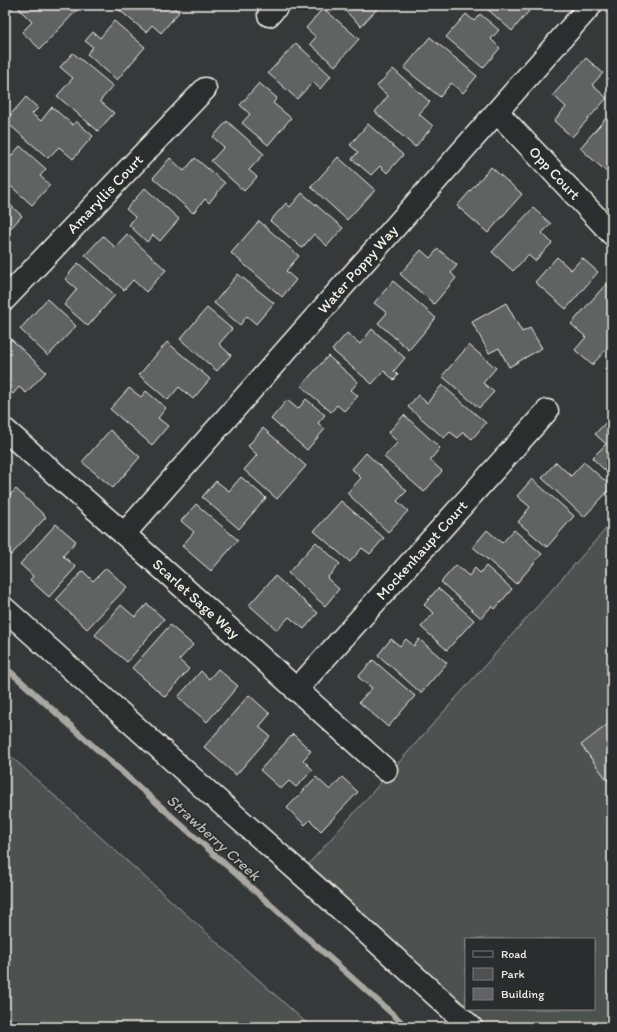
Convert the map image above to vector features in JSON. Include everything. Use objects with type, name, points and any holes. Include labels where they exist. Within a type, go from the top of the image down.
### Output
[{"type":"street","name":"Water Poppy Way","points":[[124,534],[591,5]]},
{"type":"street","name":"Amaryllis Court","points":[[5,299],[205,89]]},
{"type":"street","name":"Opp Court","points":[[497,112],[612,234]]},
{"type":"street","name":"Mockenhaupt Court","points":[[296,690],[547,411]]},
{"type":"street","name":"Scarlet Sage Way","points":[[5,430],[124,534],[386,770]]},
{"type":"street","points":[[5,609],[471,1027]]},
{"type":"green space","points":[[612,522],[612,1027],[484,1027],[465,1010],[595,1010],[595,938],[465,938],[465,1010],[306,867]]},
{"type":"green space","points":[[5,751],[311,1027],[5,1027]]},
{"type":"building","points":[[5,5],[15,5],[5,17]]},
{"type":"building","points":[[22,5],[71,5],[77,10],[40,49],[22,32],[32,22],[19,9]]},
{"type":"building","points":[[122,5],[171,5],[179,12],[161,33],[152,25],[146,32],[118,9]]},
{"type":"building","points":[[339,5],[381,5],[361,26]]},
{"type":"building","points":[[534,5],[512,31],[484,6]]},
{"type":"building","points":[[323,8],[359,39],[335,66],[310,44],[316,37],[306,28]]},
{"type":"building","points":[[466,14],[474,21],[480,14],[499,30],[491,39],[500,48],[483,68],[446,37]]},
{"type":"building","points":[[114,21],[145,47],[117,80],[87,54],[93,47],[85,41],[93,32],[100,38]]},
{"type":"building","points":[[430,37],[477,76],[463,93],[451,83],[440,97],[404,68]]},
{"type":"building","points":[[296,43],[331,76],[320,89],[313,82],[297,99],[268,73]]},
{"type":"building","points":[[73,53],[113,86],[100,101],[114,113],[98,131],[57,96],[73,78],[60,67]]},
{"type":"building","points":[[586,58],[603,73],[592,85],[607,98],[572,137],[554,121],[566,107],[553,95]]},
{"type":"building","points":[[393,69],[430,102],[419,114],[433,126],[415,147],[375,112],[388,96],[377,86]]},
{"type":"building","points":[[259,83],[277,98],[273,103],[291,118],[268,145],[242,123],[250,114],[240,105]]},
{"type":"building","points":[[26,97],[38,108],[32,114],[41,121],[52,107],[73,125],[76,121],[93,136],[73,159],[59,147],[48,158],[5,121]]},
{"type":"building","points":[[606,118],[612,123],[612,172],[610,175],[580,148]]},
{"type":"building","points":[[227,121],[264,154],[249,170],[257,177],[244,191],[211,161],[224,147],[213,137]]},
{"type":"building","points":[[368,124],[403,155],[387,173],[380,166],[371,175],[352,159],[358,152],[350,145]]},
{"type":"building","points":[[20,146],[46,169],[40,176],[50,185],[32,205],[5,181],[5,163]]},
{"type":"building","points":[[338,157],[375,190],[347,220],[311,187]]},
{"type":"building","points":[[170,158],[184,171],[195,158],[225,183],[209,203],[205,199],[193,213],[153,178]]},
{"type":"building","points":[[491,167],[522,194],[488,233],[457,206]]},
{"type":"building","points":[[145,188],[179,219],[160,241],[153,235],[147,242],[129,225],[135,217],[126,209]]},
{"type":"building","points":[[302,193],[343,228],[327,246],[314,234],[302,248],[270,221],[286,203],[290,207]]},
{"type":"building","points":[[5,200],[22,216],[5,234]]},
{"type":"building","points":[[533,208],[551,224],[542,233],[552,243],[535,261],[528,255],[513,271],[492,252]]},
{"type":"building","points":[[259,221],[299,256],[286,271],[296,280],[282,297],[231,253]]},
{"type":"building","points":[[127,234],[166,270],[146,292],[133,280],[124,290],[85,255],[103,236],[115,247]]},
{"type":"building","points":[[438,249],[457,265],[451,273],[456,278],[434,304],[400,274],[421,250],[430,258]]},
{"type":"building","points":[[557,257],[571,270],[582,258],[598,272],[566,309],[535,282]]},
{"type":"building","points":[[78,263],[115,295],[88,326],[64,305],[77,289],[65,279]]},
{"type":"building","points":[[238,274],[274,303],[256,324],[247,316],[240,325],[214,303]]},
{"type":"building","points":[[393,281],[436,318],[409,350],[378,323],[387,313],[374,303]]},
{"type":"building","points":[[606,284],[612,290],[612,343],[592,365],[575,350],[586,337],[571,324]]},
{"type":"building","points":[[47,299],[76,326],[48,356],[20,329]]},
{"type":"building","points":[[506,303],[522,332],[530,328],[542,348],[509,367],[499,348],[489,353],[472,322]]},
{"type":"building","points":[[207,308],[232,329],[219,344],[231,355],[217,371],[180,339]]},
{"type":"building","points":[[372,329],[405,358],[394,371],[398,375],[394,380],[384,371],[372,384],[332,350],[347,333],[360,344]]},
{"type":"building","points":[[11,339],[46,372],[26,393],[19,387],[13,394],[5,387],[5,346]]},
{"type":"building","points":[[167,342],[210,379],[193,399],[179,387],[168,400],[139,375]]},
{"type":"building","points":[[469,345],[496,368],[483,383],[494,392],[479,408],[442,376]]},
{"type":"building","points":[[328,356],[358,382],[351,390],[358,396],[344,411],[337,405],[331,412],[301,386]]},
{"type":"building","points":[[612,363],[612,375],[606,370]]},
{"type":"building","points":[[442,385],[486,423],[472,439],[463,432],[458,438],[450,432],[444,438],[408,407],[418,395],[427,403]]},
{"type":"building","points":[[129,388],[141,397],[146,391],[166,408],[158,418],[168,426],[152,445],[110,409]]},
{"type":"building","points":[[306,399],[325,415],[318,423],[325,429],[307,450],[271,419],[287,400],[298,409]]},
{"type":"building","points":[[404,415],[440,448],[430,460],[442,471],[424,492],[384,457],[398,442],[388,433]]},
{"type":"building","points":[[610,418],[612,420],[612,477],[592,458],[606,444],[595,434]]},
{"type":"building","points":[[263,428],[306,466],[277,499],[244,470],[257,455],[248,446]]},
{"type":"building","points":[[110,430],[140,457],[113,488],[82,462]]},
{"type":"building","points":[[366,453],[407,491],[397,501],[408,511],[388,532],[347,493],[361,478],[352,469]]},
{"type":"building","points":[[556,462],[571,476],[584,462],[612,487],[584,517],[542,478]]},
{"type":"building","points":[[241,477],[266,498],[239,529],[202,497],[216,481],[229,491]]},
{"type":"building","points":[[532,479],[574,516],[547,547],[518,522],[530,507],[517,496]]},
{"type":"building","points":[[16,489],[46,517],[11,555],[5,550],[5,500]]},
{"type":"building","points":[[341,501],[384,538],[370,554],[362,548],[350,562],[314,531]]},
{"type":"building","points":[[196,504],[238,540],[211,571],[182,546],[194,532],[181,521]]},
{"type":"building","points":[[56,524],[76,541],[63,556],[76,567],[49,597],[30,580],[33,576],[20,564]]},
{"type":"building","points":[[487,530],[502,543],[514,530],[542,554],[516,584],[473,547]]},
{"type":"building","points":[[316,542],[340,564],[327,578],[339,589],[325,606],[288,573]]},
{"type":"building","points":[[456,565],[469,576],[475,568],[480,573],[486,566],[512,589],[495,609],[492,606],[481,618],[441,582]]},
{"type":"building","points":[[106,568],[127,587],[87,629],[56,600],[83,571],[93,581]]},
{"type":"building","points":[[275,576],[318,613],[304,629],[289,617],[277,630],[249,605]]},
{"type":"building","points":[[438,588],[474,620],[447,650],[421,627],[434,613],[424,605]]},
{"type":"building","points":[[147,604],[164,619],[127,662],[95,635],[121,605],[135,617]]},
{"type":"building","points":[[170,625],[193,645],[179,660],[189,669],[165,697],[132,668]]},
{"type":"building","points":[[391,639],[400,646],[406,639],[414,646],[419,639],[447,663],[421,693],[378,655]]},
{"type":"building","points":[[373,660],[415,696],[388,727],[359,702],[372,688],[358,677]]},
{"type":"building","points":[[218,669],[238,686],[207,722],[178,697],[201,671],[209,679]]},
{"type":"building","points":[[249,695],[270,714],[259,727],[270,736],[236,775],[204,747]]},
{"type":"building","points":[[612,721],[612,784],[611,785],[581,745]]},
{"type":"building","points":[[293,734],[311,751],[303,760],[313,770],[296,787],[289,781],[281,789],[260,770]]},
{"type":"building","points":[[316,777],[330,790],[342,777],[358,792],[321,831],[310,820],[305,825],[287,808]]},
{"type":"waterway","name":"Strawberry Creek","points":[[5,667],[407,1027]]}]
